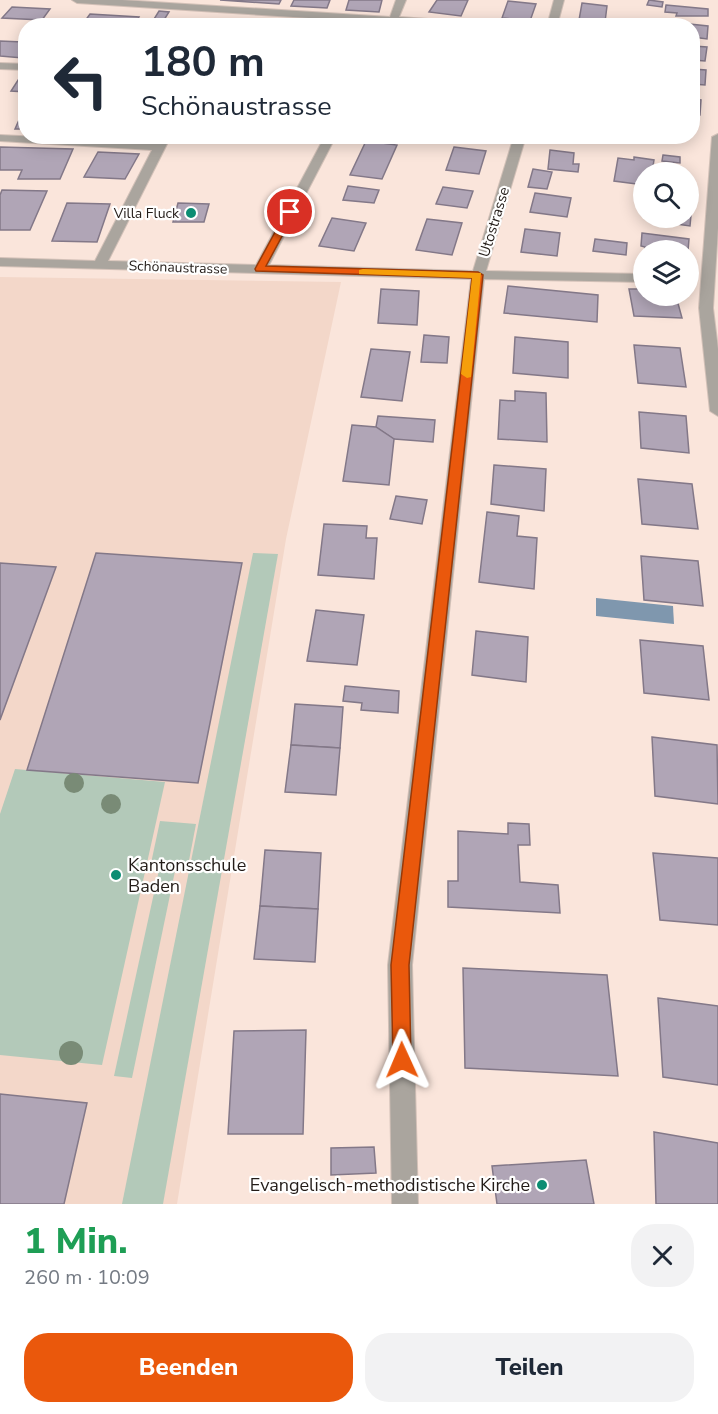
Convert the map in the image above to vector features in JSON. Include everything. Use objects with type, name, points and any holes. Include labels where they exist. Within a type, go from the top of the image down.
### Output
[{"type":"street","points":[[77,0],[324,18]]},
{"type":"street","points":[[394,18],[401,0]]},
{"type":"street","points":[[554,18],[559,0]]},
{"type":"street","points":[[0,66],[18,67]]},
{"type":"street","points":[[718,136],[706,308],[718,411]]},
{"type":"street","points":[[0,138],[18,138]]},
{"type":"street","points":[[100,264],[162,144]]},
{"type":"street","points":[[260,269],[327,144]]},
{"type":"street","name":"Utostrasse","points":[[405,1204],[400,965],[478,275],[518,144]]},
{"type":"street","name":"Schönaustrasse","points":[[0,262],[633,278]]},
{"type":"shaded area","name":"Kantonsschule Baden","points":[[0,277],[341,282],[286,539],[177,1204],[0,1204]]},
{"type":"green space","points":[[253,553],[278,554],[163,1204],[122,1204]]},
{"type":"green space","points":[[15,769],[165,782],[102,1065],[0,1055],[0,814]]},
{"type":"green space","points":[[160,821],[196,824],[187,871],[150,868]]},
{"type":"green space","points":[[159,870],[175,871],[132,1078],[114,1076]]},
{"type":"water","points":[[596,598],[673,606],[674,624],[596,616]]},
{"type":"building","points":[[220,0],[281,0],[279,4]]},
{"type":"building","points":[[294,0],[330,0],[327,8],[291,6]]},
{"type":"building","points":[[349,0],[382,0],[379,12],[346,10]]},
{"type":"building","points":[[437,0],[468,0],[461,16],[429,12]]},
{"type":"building","points":[[649,0],[663,2],[662,7],[647,5]]},
{"type":"building","points":[[508,1],[536,4],[531,18],[502,18]]},
{"type":"building","points":[[582,3],[607,6],[606,18],[579,18]]},
{"type":"building","points":[[666,5],[708,9],[708,16],[676,16],[677,13],[665,12]]},
{"type":"building","points":[[12,7],[50,9],[43,18],[2,18]]},
{"type":"building","points":[[159,11],[169,12],[165,18],[155,18]]},
{"type":"building","points":[[90,14],[139,17],[138,18],[87,18]]},
{"type":"building","points":[[700,25],[708,26],[707,39],[700,38]]},
{"type":"building","points":[[0,41],[18,42],[18,58],[0,56]]},
{"type":"building","points":[[700,46],[707,47],[705,61],[700,61]]},
{"type":"building","points":[[700,70],[706,70],[705,85],[700,85]]},
{"type":"building","points":[[18,80],[18,91],[11,91]]},
{"type":"building","points":[[365,144],[397,145],[382,179],[350,175]]},
{"type":"building","points":[[0,147],[73,149],[60,179],[18,179],[22,170],[0,170]]},
{"type":"building","points":[[454,147],[486,151],[479,174],[446,170]]},
{"type":"building","points":[[550,150],[574,153],[573,164],[579,164],[578,172],[548,169]]},
{"type":"building","points":[[98,152],[139,154],[125,179],[84,177]]},
{"type":"building","points":[[663,155],[680,157],[680,162],[662,161]]},
{"type":"building","points":[[634,157],[654,160],[654,162],[633,162],[633,184],[614,181],[618,158],[634,160]]},
{"type":"building","points":[[533,169],[552,172],[547,189],[528,187]]},
{"type":"building","points":[[348,186],[379,190],[374,203],[343,200]]},
{"type":"building","points":[[443,187],[473,191],[467,208],[436,204]]},
{"type":"building","points":[[2,190],[47,191],[30,230],[0,230]]},
{"type":"building","points":[[535,193],[571,198],[567,217],[530,212]]},
{"type":"building","points":[[67,203],[110,204],[97,242],[52,241]]},
{"type":"building","name":"Villa Fluck","points":[[178,203],[209,204],[204,222],[173,222]]},
{"type":"building","points":[[332,218],[366,223],[354,251],[319,246]]},
{"type":"building","points":[[427,219],[462,223],[452,255],[416,250]]},
{"type":"building","points":[[525,229],[560,233],[557,256],[521,252]]},
{"type":"building","points":[[642,233],[689,239],[689,240],[641,240]]},
{"type":"building","points":[[595,239],[627,243],[626,255],[593,251]]},
{"type":"building","points":[[508,286],[598,295],[597,322],[504,313]]},
{"type":"building","points":[[381,289],[419,291],[417,325],[378,323]]},
{"type":"building","points":[[629,289],[633,289],[633,306],[679,306],[682,318],[634,316]]},
{"type":"building","points":[[424,335],[449,337],[447,363],[421,362]]},
{"type":"building","points":[[515,337],[568,342],[568,378],[513,373]]},
{"type":"building","points":[[634,345],[680,348],[686,387],[638,383]]},
{"type":"building","points":[[371,349],[410,352],[402,401],[361,397]]},
{"type":"building","points":[[515,391],[546,393],[547,442],[498,439],[500,400],[515,401]]},
{"type":"building","points":[[639,412],[686,416],[689,453],[641,448]]},
{"type":"building","points":[[378,416],[435,420],[433,442],[394,439],[376,427]]},
{"type":"building","points":[[352,425],[376,427],[394,439],[389,485],[343,481]]},
{"type":"building","points":[[494,465],[546,469],[544,511],[491,504]]},
{"type":"building","points":[[638,479],[692,484],[698,529],[642,524]]},
{"type":"building","points":[[396,496],[427,500],[422,524],[390,519]]},
{"type":"building","points":[[487,512],[519,516],[517,536],[537,538],[534,589],[479,582]]},
{"type":"building","points":[[324,524],[367,526],[366,538],[377,538],[374,579],[318,575]]},
{"type":"building","points":[[96,553],[242,563],[198,783],[27,770]]},
{"type":"building","points":[[641,556],[698,561],[703,606],[644,600]]},
{"type":"building","points":[[0,563],[56,567],[0,720]]},
{"type":"building","points":[[316,610],[364,615],[357,665],[307,661]]},
{"type":"building","points":[[476,631],[528,637],[526,682],[472,675]]},
{"type":"building","points":[[640,640],[703,646],[709,700],[644,693]]},
{"type":"building","points":[[345,686],[399,691],[398,713],[361,710],[362,703],[343,701]]},
{"type":"building","points":[[295,704],[343,707],[340,748],[291,745]]},
{"type":"building","points":[[652,737],[717,745],[718,804],[655,796]]},
{"type":"building","points":[[291,745],[340,748],[336,795],[285,792]]},
{"type":"building","points":[[508,823],[529,824],[530,845],[518,845],[520,882],[558,885],[560,913],[448,907],[448,881],[458,881],[458,831],[508,834]]},
{"type":"building","points":[[265,850],[321,853],[318,909],[260,906]]},
{"type":"building","points":[[653,853],[718,858],[718,925],[660,920]]},
{"type":"building","points":[[260,906],[318,909],[315,962],[254,959]]},
{"type":"building","points":[[463,968],[607,975],[618,1076],[465,1068]]},
{"type":"building","points":[[658,998],[718,1006],[718,1085],[663,1077]]},
{"type":"building","points":[[306,1030],[303,1134],[228,1134],[234,1031]]},
{"type":"building","points":[[0,1094],[87,1103],[64,1204],[0,1204]]},
{"type":"building","points":[[654,1132],[718,1143],[718,1204],[656,1204]]},
{"type":"building","points":[[374,1147],[376,1173],[331,1175],[331,1148]]},
{"type":"building","name":"Evangelisch-methodistische Kirche","points":[[586,1160],[594,1204],[497,1204],[492,1166]]},
{"type":"slow traffic","points":[[363,272],[478,275],[467,374]]},
{"type":"place","name":"Villa Fluck","points":[[191,213]]},
{"type":"place","name":"Kantonsschule Baden","points":[[116,875]]},
{"type":"place","name":"Evangelisch-methodistische Kirche","points":[[542,1185]]},
{"type":"route","points":[[290,212],[260,269],[478,275],[400,965],[402,1060]]}]
